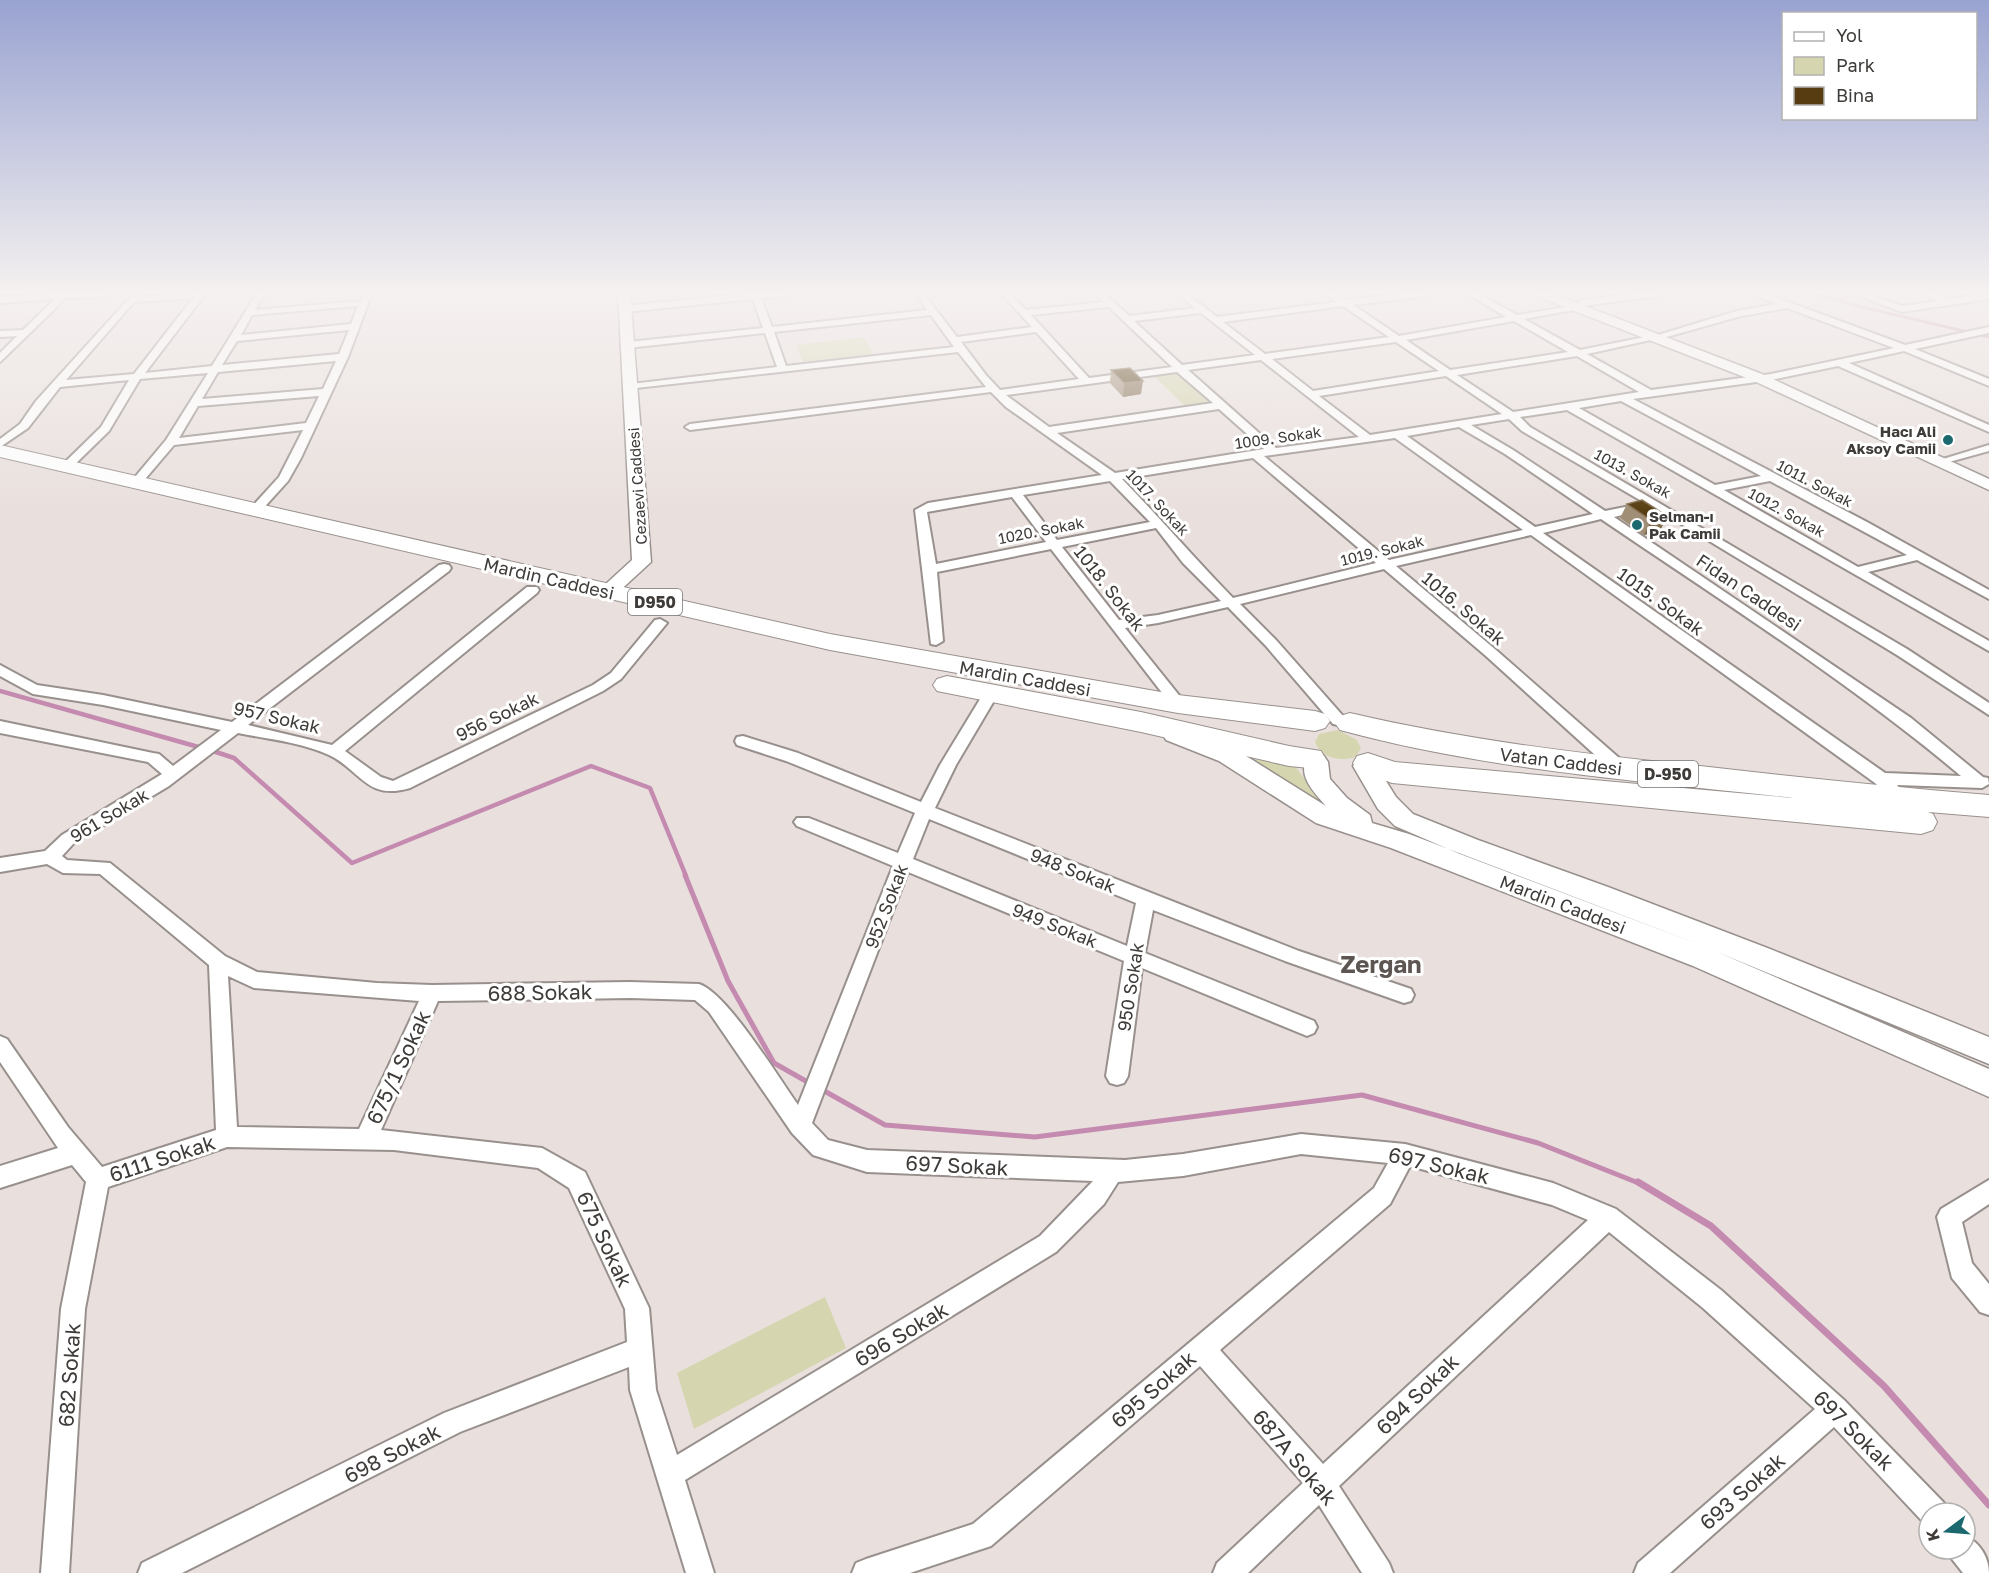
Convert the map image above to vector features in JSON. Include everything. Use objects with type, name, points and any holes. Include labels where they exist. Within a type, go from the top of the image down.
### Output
[{"type":"highway","name":"Mardin Caddesi","points":[[0,451],[830,642],[1178,704],[1335,722]]},
{"type":"highway","name":"Mardin Caddesi","points":[[0,464],[444,568],[660,623],[990,694],[1141,722],[1313,760],[1342,770],[1367,765]]},
{"type":"highway","name":"Vatan Caddesi","points":[[1335,722],[1529,759],[1621,769],[1891,790],[1986,790]]},
{"type":"highway","points":[[1313,760],[1300,747],[1298,739],[1301,731],[1335,722],[1370,736],[1375,744],[1376,752],[1367,765]]},
{"type":"highway","name":"Vatan Caddesi","points":[[1367,765],[1392,772],[1552,789],[1989,828]]},
{"type":"street","points":[[0,444],[24,426],[73,366]]},
{"type":"street","points":[[67,466],[105,429],[144,366]]},
{"type":"street","points":[[57,384],[244,366]]},
{"type":"street","points":[[255,510],[284,479],[339,366]]},
{"type":"street","name":"Cezaevi Caddesi","points":[[607,592],[642,562],[630,366]]},
{"type":"street","points":[[631,387],[794,366]]},
{"type":"street","name":"1017. Sokak","points":[[973,366],[996,391],[1046,431],[1114,478],[1159,524],[1188,560],[1271,643],[1335,722]]},
{"type":"street","points":[[1073,366],[1086,380]]},
{"type":"street","points":[[690,426],[1191,366]]},
{"type":"street","points":[[1275,366],[1368,440]]},
{"type":"street","name":"1013. Sokak","points":[[1438,366],[1512,416],[1526,429],[1656,504],[1986,705]]},
{"type":"street","points":[[1312,394],[1496,366]]},
{"type":"street","points":[[1602,366],[1649,393]]},
{"type":"street","points":[[1736,366],[1989,477]]},
{"type":"street","name":"1009. Sokak","points":[[936,641],[930,569],[921,510],[1255,454],[1368,440],[1821,366]]},
{"type":"street","points":[[1847,366],[1989,429]]},
{"type":"street","points":[[1950,366],[1989,382]]},
{"type":"street","points":[[1179,368],[1275,452]]},
{"type":"street","points":[[136,483],[171,442],[217,369]]},
{"type":"street","points":[[1764,377],[1989,485]]},
{"type":"street","points":[[195,403],[327,392]]},
{"type":"street","name":"1011. Sokak","points":[[1625,399],[1989,595]]},
{"type":"street","points":[[1046,431],[1221,405]]},
{"type":"street","name":"1012. Sokak","points":[[1568,406],[1989,647]]},
{"type":"street","name":"Fidan Caddesi","points":[[1461,424],[1603,516],[1906,722],[1986,790]]},
{"type":"street","points":[[171,442],[310,426]]},
{"type":"street","name":"1015. Sokak","points":[[1398,435],[1891,790]]},
{"type":"street","points":[[1949,459],[1989,448]]},
{"type":"street","name":"1016. Sokak","points":[[1255,454],[1491,653],[1621,769]]},
{"type":"street","points":[[1713,489],[1771,477]]},
{"type":"street","name":"1018. Sokak","points":[[1015,494],[1178,704]]},
{"type":"street","name":"1019. Sokak","points":[[1116,625],[1158,619],[1530,531],[1656,504]]},
{"type":"street","name":"1020. Sokak","points":[[930,569],[1159,524]]},
{"type":"street","points":[[1857,571],[1919,556]]},
{"type":"street","name":"961 Sokak","points":[[218,962],[104,868],[63,866],[50,857],[68,839],[178,771],[444,568]]},
{"type":"street","name":"957 Sokak","points":[[0,670],[33,689],[103,700],[335,751],[532,590]]},
{"type":"street","name":"956 Sokak","points":[[335,751],[375,781],[392,787],[404,784],[616,676],[660,623]]},
{"type":"street","name":"952 Sokak","points":[[800,1126],[918,824],[948,765],[990,694]]},
{"type":"street","name":"Mardin Caddesi","points":[[1141,722],[1227,755],[1325,817],[1400,841],[1703,958],[1989,1083]]},
{"type":"street","points":[[0,726],[153,758],[178,771]]},
{"type":"street","name":"948 Sokak","points":[[743,741],[792,757],[1292,956],[1404,995]]},
{"type":"street","points":[[1313,760],[1318,782],[1338,804],[1358,819],[1400,841]]},
{"type":"street","name":"Mardin Caddesi","points":[[1367,765],[1387,803],[1404,820],[1469,847],[1599,894],[1760,957],[1989,1051]]},
{"type":"street","name":"949 Sokak","points":[[803,822],[1307,1027]]},
{"type":"street","points":[[0,865],[50,857]]},
{"type":"street","name":"950 Sokak","points":[[1116,1076],[1134,958],[1146,899]]},
{"type":"street","points":[[218,962],[227,1137]]},
{"type":"street","name":"688 Sokak","points":[[218,962],[254,980],[376,991],[432,993],[630,990],[699,992],[716,1006],[800,1126]]},
{"type":"street","name":"675/1 Sokak","points":[[365,1140],[432,993]]},
{"type":"street","points":[[0,1045],[60,1134],[98,1179]]},
{"type":"street","name":"697 Sokak","points":[[800,1126],[820,1148],[867,1161],[1113,1170],[1183,1165],[1301,1144],[1405,1154],[1553,1194],[1608,1217],[1712,1299],[1835,1409],[1923,1501]]},
{"type":"street","name":"675 Sokak","points":[[227,1137],[394,1140],[542,1158],[577,1180],[637,1308],[643,1390],[700,1573]]},
{"type":"street","name":"6111 Sokak","points":[[98,1179],[227,1137]]},
{"type":"street","points":[[0,1177],[76,1153]]},
{"type":"street","name":"695 Sokak","points":[[866,1573],[981,1536],[1382,1196],[1405,1154]]},
{"type":"street","name":"696 Sokak","points":[[670,1474],[1048,1244],[1096,1197],[1113,1170]]},
{"type":"street","name":"682 Sokak","points":[[55,1573],[73,1309],[98,1179]]},
{"type":"street","points":[[1989,1191],[1949,1217],[1961,1269],[1989,1303]]},
{"type":"street","name":"694 Sokak","points":[[1227,1573],[1527,1290],[1608,1217]]},
{"type":"street","name":"687A Sokak","points":[[1200,1348],[1322,1484],[1380,1573]]},
{"type":"street","name":"698 Sokak","points":[[152,1573],[453,1422],[640,1350]]},
{"type":"street","name":"693 Sokak","points":[[1648,1573],[1835,1409]]},
{"type":"street","points":[[1972,1561],[1981,1573]]},
{"type":"green space","points":[[1177,372],[1209,402],[1185,406],[1153,375]]},
{"type":"green space","points":[[1338,730],[1357,740],[1361,749],[1355,757],[1337,759],[1326,755],[1318,747],[1315,742],[1319,734]]},
{"type":"green space","points":[[1252,759],[1294,765],[1326,807],[1273,777]]},
{"type":"green space","points":[[825,1297],[846,1348],[694,1429],[677,1373]]},
{"type":"building","points":[[1130,368],[1143,381],[1124,383],[1111,370]]},
{"type":"building","points":[[1642,500],[1667,516],[1651,520],[1627,504]]},
{"type":"waterway","points":[[0,691],[202,748]]},
{"type":"waterway","points":[[210,750],[234,758],[352,863],[591,766],[650,788],[686,876]]},
{"type":"waterway","points":[[685,875],[728,981],[774,1063],[811,1084]]},
{"type":"waterway","points":[[819,1088],[885,1125],[1035,1137],[1362,1095],[1538,1143],[1641,1184]]},
{"type":"waterway","points":[[1638,1182],[1711,1226],[1884,1386],[1989,1505]]},
{"type":"place","name":"Hacı Ali Aksoy Camii","points":[[1948,440]]},
{"type":"place","name":"Selman-ı Pak Camii","points":[[1637,525]]},
{"type":"district","name":"Zergan","points":[[1381,963]]}]
